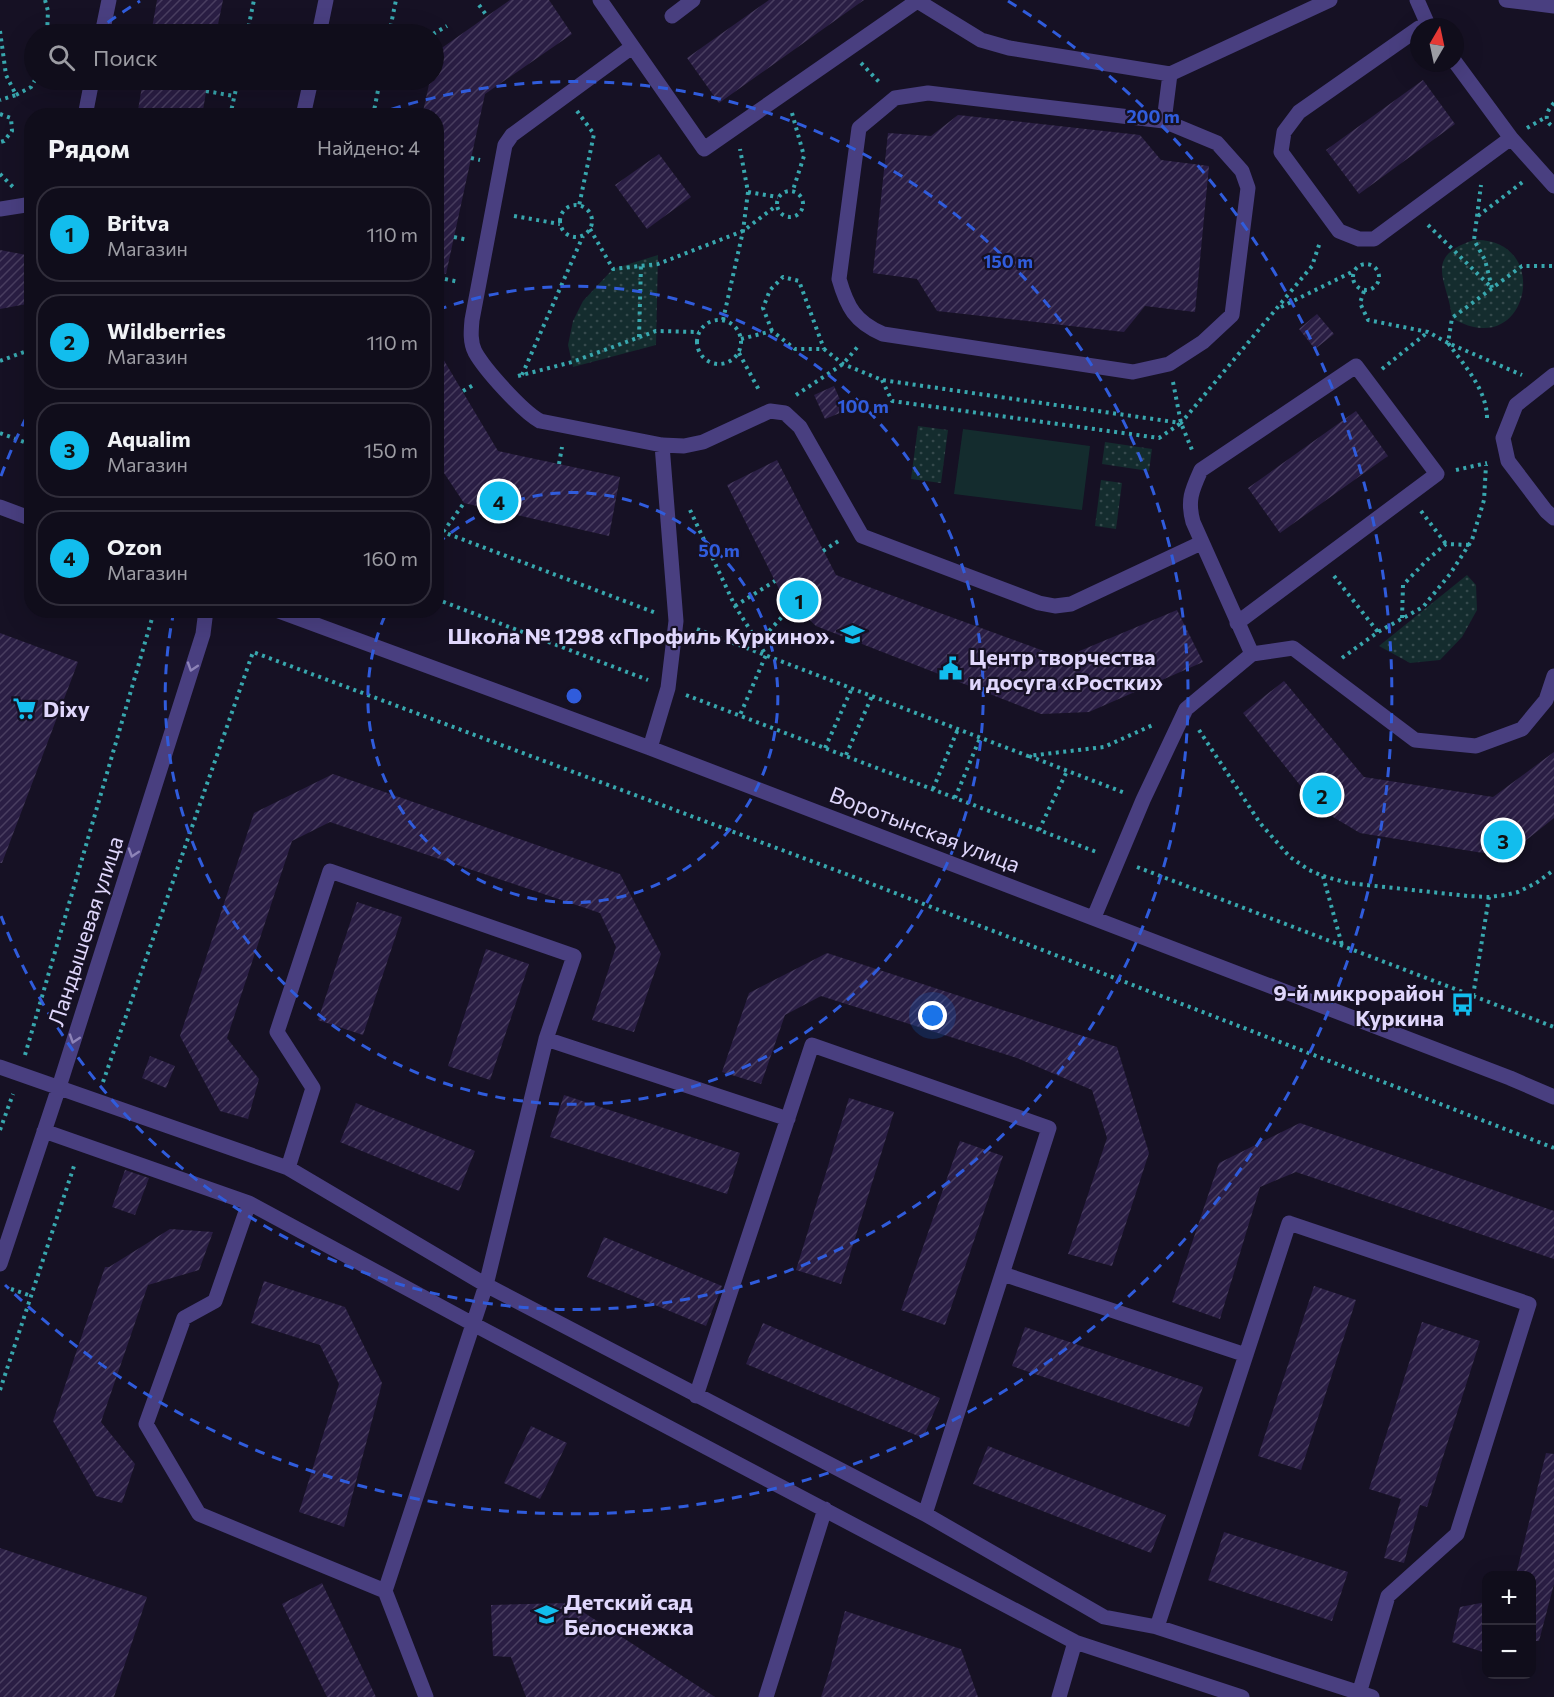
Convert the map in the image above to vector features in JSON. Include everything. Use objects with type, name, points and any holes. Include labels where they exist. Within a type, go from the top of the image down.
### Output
[{"type":"street","points":[[104,24],[109,0]]},
{"type":"street","points":[[321,24],[326,0]]},
{"type":"street","points":[[600,0],[704,149],[917,1],[981,40],[1009,48],[1170,74],[1330,0]]},
{"type":"street","points":[[672,15],[693,0]]},
{"type":"street","points":[[1417,0],[1422,18]]},
{"type":"street","points":[[1506,0],[1554,6]]},
{"type":"street","points":[[1410,36],[1299,112],[1284,132],[1281,152],[1339,231],[1359,239],[1374,239],[1511,138]]},
{"type":"street","points":[[632,46],[512,135],[505,145],[472,320],[471,337],[475,352],[497,381],[531,416],[540,422],[662,445],[684,446],[702,442],[770,411],[785,413],[800,426],[862,536],[1039,603],[1055,606],[1071,604],[1201,543]]},
{"type":"street","points":[[1462,72],[1511,138],[1554,186]]},
{"type":"street","points":[[1164,121],[1170,74]]},
{"type":"street","points":[[87,108],[90,90]]},
{"type":"street","points":[[305,108],[308,90]]},
{"type":"street","points":[[928,93],[1164,121],[1217,143],[1242,171],[1248,188],[1232,315],[1203,342],[1169,364],[1133,372],[883,334],[859,320],[846,302],[839,279],[859,128],[895,98],[928,93]]},
{"type":"street","points":[[0,209],[24,205]]},
{"type":"street","points":[[1237,623],[1437,474],[1356,366],[1201,470],[1193,488],[1189,508],[1201,543],[1237,623],[1252,654]]},
{"type":"street","points":[[1549,380],[1516,405],[1503,438],[1508,461],[1546,511],[1554,518]]},
{"type":"street","points":[[650,748],[668,688],[676,621],[662,445]]},
{"type":"street","points":[[0,507],[24,516]]},
{"type":"street","name":"Ландышевая улица","points":[[0,1264],[59,1087],[203,634],[205,618]]},
{"type":"street","name":"Воротынская улица","points":[[298,618],[650,748],[1094,917],[1553,1096]]},
{"type":"street","points":[[1094,917],[1143,800],[1186,709],[1252,654],[1293,648],[1415,740],[1476,746],[1522,729],[1546,700],[1554,676]]},
{"type":"street","points":[[288,1168],[313,1088],[277,1032],[330,871],[574,956],[546,1039],[486,1285],[385,1591],[426,1697]]},
{"type":"street","points":[[546,1039],[788,1119]]},
{"type":"street","points":[[696,1396],[812,1045],[1049,1128],[925,1514]]},
{"type":"street","points":[[0,1067],[288,1168],[486,1285],[925,1514],[1104,1617],[1157,1627],[1363,1696],[1388,1596],[1457,1534],[1529,1304],[1289,1223],[1157,1627]]},
{"type":"street","points":[[44,1131],[249,1203],[1075,1642],[1242,1697]]},
{"type":"street","points":[[249,1203],[215,1301],[184,1318],[146,1424],[199,1514],[385,1591]]},
{"type":"street","points":[[1003,1274],[1246,1356]]},
{"type":"street","points":[[766,1697],[825,1509]]},
{"type":"street","points":[[1059,1697],[1075,1642]]},
{"type":"path","points":[[45,0],[48,11],[47,24]]},
{"type":"path","points":[[249,24],[254,0]]},
{"type":"path","points":[[391,24],[396,0]]},
{"type":"path","points":[[479,5],[487,16]]},
{"type":"path","points":[[0,32],[6,75],[16,95]]},
{"type":"path","points":[[848,49],[895,98]]},
{"type":"path","points":[[0,100],[26,90]]},
{"type":"path","points":[[233,108],[236,90]]},
{"type":"path","points":[[375,108],[378,90]]},
{"type":"path","points":[[206,91],[234,96]]},
{"type":"path","points":[[786,93],[804,156],[793,190]]},
{"type":"path","points":[[565,96],[594,134],[579,206]]},
{"type":"path","points":[[1554,102],[1548,109],[1546,117],[1550,125],[1554,127]]},
{"type":"path","points":[[0,114],[11,118],[12,132],[0,142]]},
{"type":"path","points":[[723,320],[743,231],[748,192],[736,127]]},
{"type":"path","points":[[1485,157],[1474,240],[1485,260],[1492,288]]},
{"type":"path","points":[[1477,217],[1540,169]]},
{"type":"path","points":[[590,229],[614,269],[658,264],[743,231],[776,206],[778,197],[784,192],[793,190],[800,194],[804,202],[802,210],[796,216],[788,218],[780,213],[776,206]]},
{"type":"path","points":[[748,192],[778,197]]},
{"type":"path","points":[[522,375],[583,236],[590,229],[592,219],[588,210],[579,206],[569,207],[562,214],[560,224],[564,232],[573,237],[583,236]]},
{"type":"path","points":[[1412,210],[1492,288]]},
{"type":"path","points":[[492,212],[560,224]]},
{"type":"path","points":[[882,380],[892,401],[1159,438],[1181,423],[1312,266],[1328,216]]},
{"type":"path","points":[[1278,309],[1354,271],[1360,265],[1369,264],[1376,268],[1380,275],[1379,284],[1373,290],[1364,291],[1356,287],[1353,279],[1354,271]]},
{"type":"path","points":[[639,337],[641,266]]},
{"type":"path","points":[[1487,419],[1487,408],[1477,383],[1448,343],[1452,318],[1522,266],[1554,266]]},
{"type":"path","points":[[824,349],[795,349],[772,331],[763,308],[770,290],[783,277],[799,281],[824,349],[843,364],[882,380],[1181,423]]},
{"type":"path","points":[[1364,291],[1360,303],[1368,320],[1428,332],[1448,343],[1549,380]]},
{"type":"path","points":[[739,353],[729,363],[715,365],[703,358],[697,346],[699,332],[709,322],[723,320],[735,327],[741,339],[739,353],[770,411],[843,364]]},
{"type":"path","points":[[497,381],[572,362],[656,331],[699,332]]},
{"type":"path","points":[[741,339],[772,331]]},
{"type":"path","points":[[1368,381],[1428,332]]},
{"type":"path","points":[[0,361],[24,352]]},
{"type":"path","points":[[1169,364],[1181,423],[1201,470]]},
{"type":"path","points":[[0,433],[24,442]]},
{"type":"path","points":[[1324,672],[1378,632],[1423,607],[1450,574],[1472,540],[1484,500],[1486,452]]},
{"type":"path","points":[[1437,474],[1486,463],[1508,461]]},
{"type":"path","points":[[1408,495],[1446,544]]},
{"type":"path","points":[[444,531],[464,503]]},
{"type":"path","points":[[689,507],[735,606],[766,655]]},
{"type":"path","points":[[444,532],[1143,800]]},
{"type":"path","points":[[1402,618],[1403,585],[1426,560],[1446,544],[1469,545]]},
{"type":"path","points":[[1322,560],[1378,632]]},
{"type":"path","points":[[735,606],[775,581]]},
{"type":"path","points":[[444,602],[1554,1026]]},
{"type":"path","points":[[759,642],[793,605]]},
{"type":"path","points":[[0,1130],[20,1074],[152,618]]},
{"type":"path","points":[[97,1100],[253,652],[846,874],[1554,1148]]},
{"type":"path","points":[[740,715],[766,655]]},
{"type":"path","points":[[825,748],[852,688]]},
{"type":"path","points":[[846,755],[872,696]]},
{"type":"path","points":[[1028,756],[1104,747],[1186,709],[1260,823],[1290,857],[1309,870],[1323,876],[1359,884],[1489,897],[1505,896],[1518,891],[1536,883],[1554,870]]},
{"type":"path","points":[[933,789],[958,729]]},
{"type":"path","points":[[956,798],[980,738]]},
{"type":"path","points":[[1039,830],[1067,771]]},
{"type":"path","points":[[1323,876],[1342,946]]},
{"type":"path","points":[[1473,996],[1489,897]]},
{"type":"path","points":[[0,1390],[82,1143]]},
{"type":"path","points":[[11,1289],[31,1296]]},
{"type":"green space","points":[[1474,240],[1499,244],[1515,257],[1522,275],[1522,295],[1514,313],[1499,325],[1478,328],[1452,318],[1442,272],[1443,263],[1448,254]]},
{"type":"green space","points":[[658,255],[656,345],[573,367],[568,345],[573,321],[583,301],[613,269]]},
{"type":"green space","points":[[918,426],[948,430],[941,483],[911,479]]},
{"type":"green space","points":[[963,429],[1090,446],[1082,510],[954,494]]},
{"type":"green space","points":[[1105,442],[1152,449],[1149,471],[1102,464]]},
{"type":"green space","points":[[1101,480],[1122,483],[1116,529],[1095,526]]},
{"type":"green space","points":[[1467,575],[1476,585],[1477,610],[1462,637],[1440,660],[1410,663],[1379,646]]},
{"type":"building","points":[[157,0],[223,0],[218,24],[153,24]]},
{"type":"building","points":[[510,0],[549,0],[572,34],[485,94],[446,274],[444,274],[444,108],[424,108],[428,90],[444,90],[444,46]]},
{"type":"building","points":[[769,0],[864,0],[719,103],[687,58]]},
{"type":"building","points":[[1423,80],[1455,124],[1359,194],[1326,150]]},
{"type":"building","points":[[141,90],[206,90],[203,108],[138,108]]},
{"type":"building","points":[[958,115],[1140,135],[1161,160],[1209,166],[1195,312],[1145,306],[1124,332],[937,311],[917,279],[873,273],[888,133],[931,136]]},
{"type":"building","points":[[659,154],[691,197],[647,229],[615,185]]},
{"type":"building","points":[[0,250],[24,254],[24,304],[0,309]]},
{"type":"building","points":[[1317,314],[1334,334],[1315,349],[1299,329]]},
{"type":"building","points":[[444,360],[498,451],[620,477],[609,536],[464,503],[444,473]]},
{"type":"building","points":[[834,386],[845,411],[825,419],[814,395]]},
{"type":"building","points":[[1356,411],[1388,456],[1280,533],[1248,488]]},
{"type":"building","points":[[777,460],[836,575],[1063,658],[1177,610],[1203,662],[1089,712],[1041,714],[816,626],[781,593],[727,485]]},
{"type":"building","points":[[0,633],[78,662],[2,863],[0,863]]},
{"type":"building","points":[[1284,681],[1364,777],[1493,797],[1554,752],[1554,818],[1525,841],[1483,853],[1360,833],[1318,808],[1243,713]]},
{"type":"building","points":[[333,774],[620,874],[661,954],[634,1032],[592,1020],[616,947],[600,913],[330,822],[292,841],[227,1038],[259,1079],[248,1119],[220,1111],[180,1036],[254,813]]},
{"type":"building","points":[[357,902],[402,917],[363,1035],[318,1020]]},
{"type":"building","points":[[486,949],[529,964],[490,1080],[448,1066]]},
{"type":"building","points":[[827,953],[1117,1047],[1149,1153],[1112,1266],[1068,1254],[1107,1138],[1092,1090],[1017,1058],[821,996],[785,1015],[761,1084],[722,1072],[749,993]]},
{"type":"building","points":[[150,1056],[175,1066],[166,1088],[142,1078]]},
{"type":"building","points":[[564,1095],[740,1153],[727,1194],[550,1137]]},
{"type":"building","points":[[849,1098],[894,1112],[841,1284],[796,1270]]},
{"type":"building","points":[[356,1103],[475,1151],[459,1191],[340,1142]]},
{"type":"building","points":[[1300,1123],[1554,1211],[1554,1259],[1296,1172],[1260,1187],[1220,1319],[1172,1302],[1219,1163]]},
{"type":"building","points":[[960,1141],[1003,1156],[945,1325],[901,1310]]},
{"type":"building","points":[[125,1170],[149,1178],[135,1215],[112,1207]]},
{"type":"building","points":[[170,1229],[213,1232],[199,1270],[148,1285],[101,1422],[135,1464],[122,1503],[96,1496],[53,1421],[105,1267],[109,1267]]},
{"type":"building","points":[[604,1237],[722,1286],[706,1326],[587,1277]]},
{"type":"building","points":[[264,1281],[345,1307],[382,1383],[344,1527],[299,1512],[339,1384],[320,1345],[251,1323]]},
{"type":"building","points":[[1314,1286],[1356,1300],[1301,1470],[1258,1456]]},
{"type":"building","points":[[1422,1322],[1480,1341],[1427,1507],[1420,1505],[1404,1563],[1384,1558],[1401,1499],[1369,1489]]},
{"type":"building","points":[[763,1323],[940,1398],[923,1438],[746,1364]]},
{"type":"building","points":[[1025,1327],[1203,1387],[1189,1427],[1012,1366]]},
{"type":"building","points":[[531,1426],[567,1443],[540,1499],[504,1483]]},
{"type":"building","points":[[988,1446],[1166,1515],[1151,1553],[973,1484]]},
{"type":"building","points":[[1546,1453],[1554,1454],[1554,1584],[1539,1641],[1536,1641],[1536,1571],[1517,1571]]},
{"type":"building","points":[[1224,1532],[1348,1572],[1332,1621],[1208,1580]]},
{"type":"building","points":[[0,1548],[147,1597],[114,1697],[0,1697]]},
{"type":"building","points":[[322,1583],[376,1697],[327,1697],[282,1604]]},
{"type":"building","points":[[569,1603],[715,1697],[526,1697],[511,1657],[493,1656],[491,1605]]},
{"type":"building","points":[[1482,1603],[1482,1652],[1452,1642],[1460,1607]]},
{"type":"building","points":[[845,1611],[961,1649],[978,1697],[821,1697]]},
{"type":"place","name":"Ozon","points":[[499,501]]},
{"type":"place","name":"Britva","points":[[799,600]]},
{"type":"place","name":"Школа № 1298 «Профиль Куркино».","points":[[853,635]]},
{"type":"place","name":"Центр творчества и досуга «Ростки»","points":[[951,669]]},
{"type":"place","name":"Dixy","points":[[25,708]]},
{"type":"place","name":"Wildberries","points":[[1322,795]]},
{"type":"place","name":"Aqualim","points":[[1503,840]]},
{"type":"place","name":"9-й микрорайон Куркина","points":[[1462,1005]]},
{"type":"place","name":"Детский сад Белоснежка","points":[[546,1614]]}]
